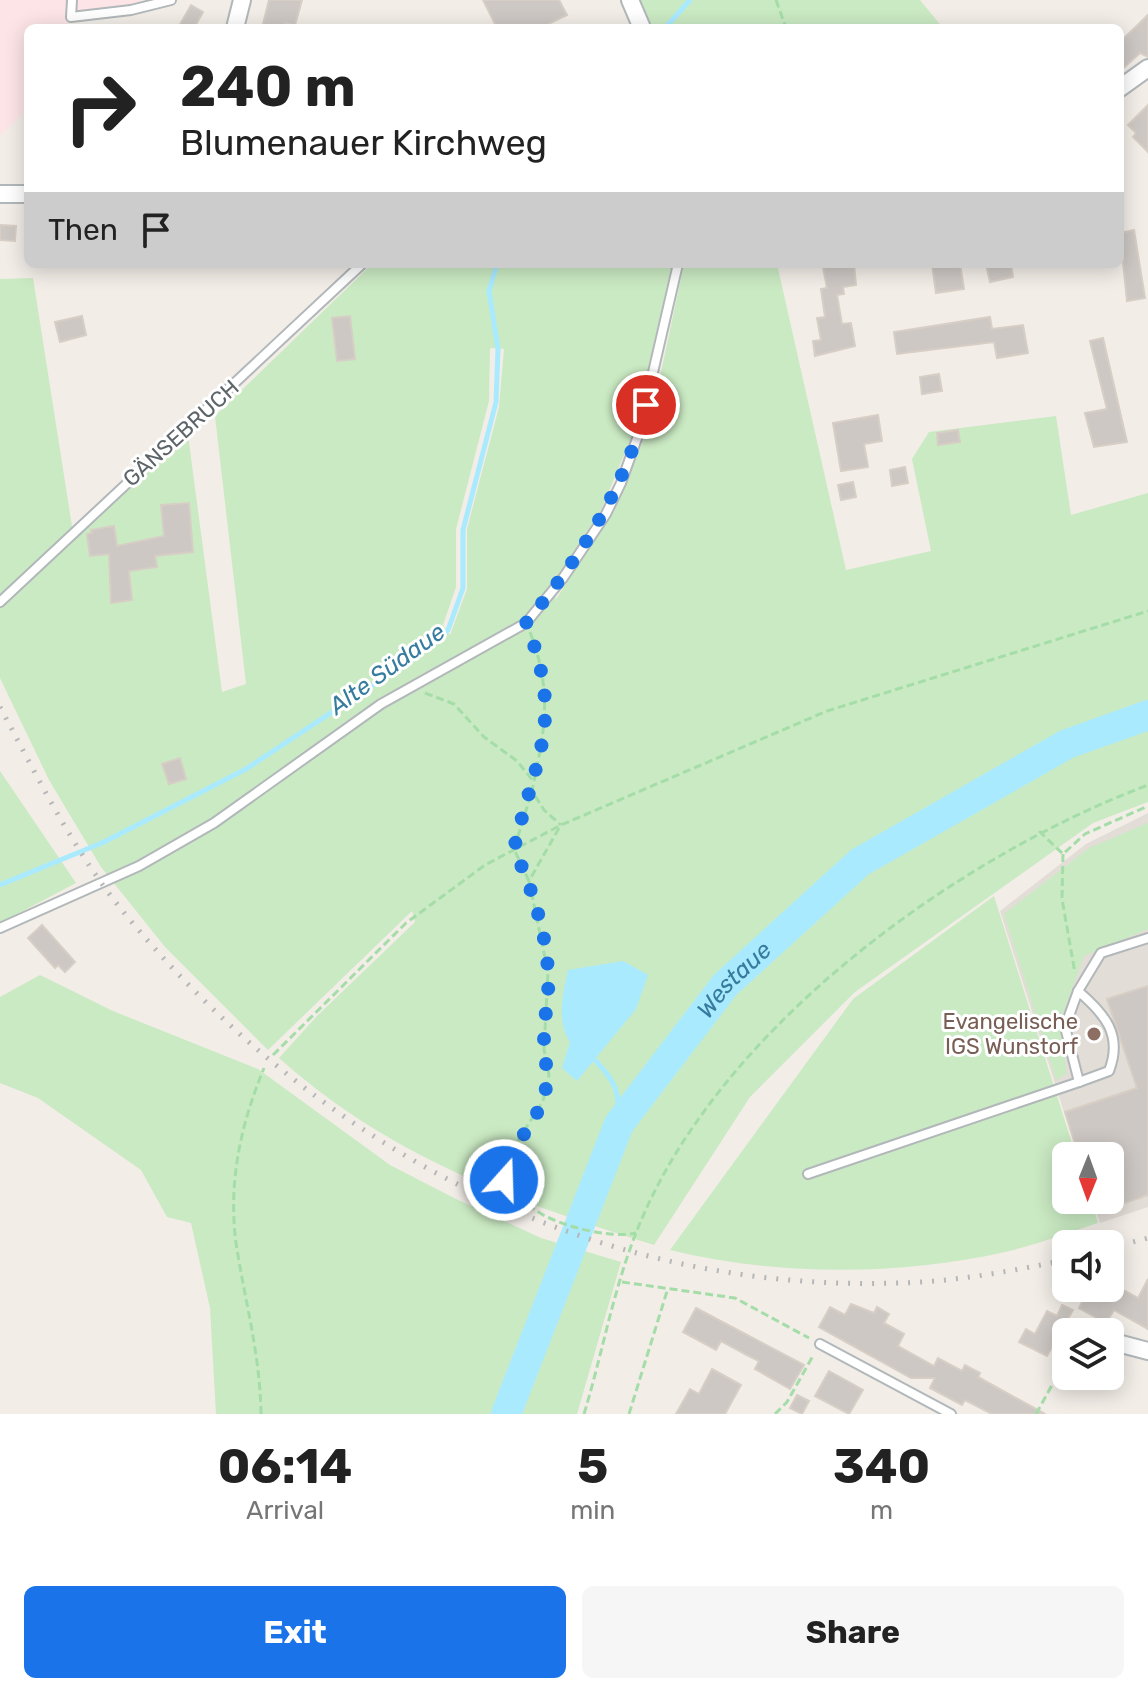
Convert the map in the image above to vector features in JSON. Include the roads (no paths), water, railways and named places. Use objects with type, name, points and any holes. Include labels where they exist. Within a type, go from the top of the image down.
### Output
[{"type":"street","points":[[236,24],[242,0]]},
{"type":"street","points":[[630,0],[640,24]]},
{"type":"street","points":[[1124,85],[1148,68]]},
{"type":"street","points":[[0,194],[24,194]]},
{"type":"street","points":[[1124,1345],[1148,1351]]},
{"type":"lane","points":[[72,0],[71,17],[131,10],[171,0]]},
{"type":"lane","name":"GÄNSEBRUCH","points":[[0,602],[358,268]]},
{"type":"lane","points":[[0,928],[139,866],[214,823],[406,690],[526,623],[563,578],[606,514],[621,483],[639,433],[677,268]]},
{"type":"lane","points":[[1079,1082],[1065,1027],[1078,991],[1101,953],[1148,938]]},
{"type":"lane","points":[[808,1174],[1109,1071],[1116,1051],[1103,1012],[1078,991]]},
{"type":"lane","points":[[820,1344],[951,1414]]},
{"type":"water","points":[[623,961],[648,975],[636,1009],[577,1081],[562,1068],[570,1042],[562,1016],[568,970]]},
{"type":"waterway","name":"Alte Südaue","points":[[669,24],[690,0]]},
{"type":"waterway","name":"Alte Südaue","points":[[0,885],[104,842],[246,769],[394,671],[448,630],[463,588],[463,530],[496,402],[498,349],[489,291],[496,268]]},
{"type":"waterway","name":"Westaue","points":[[506,1414],[619,1124],[725,985],[860,862],[1067,744],[1148,715]]},
{"type":"waterway","points":[[594,1059],[615,1088],[619,1124]]},
{"type":"railway","points":[[0,707],[56,811],[103,886],[197,993],[280,1068],[370,1134],[466,1188],[567,1231],[673,1262],[784,1279],[898,1283],[940,1281],[1052,1262]]},
{"type":"railway","points":[[1124,1244],[1148,1238]]},
{"type":"place","name":"Evangelische IGS Wunstorf","points":[[1094,1034]]}]
